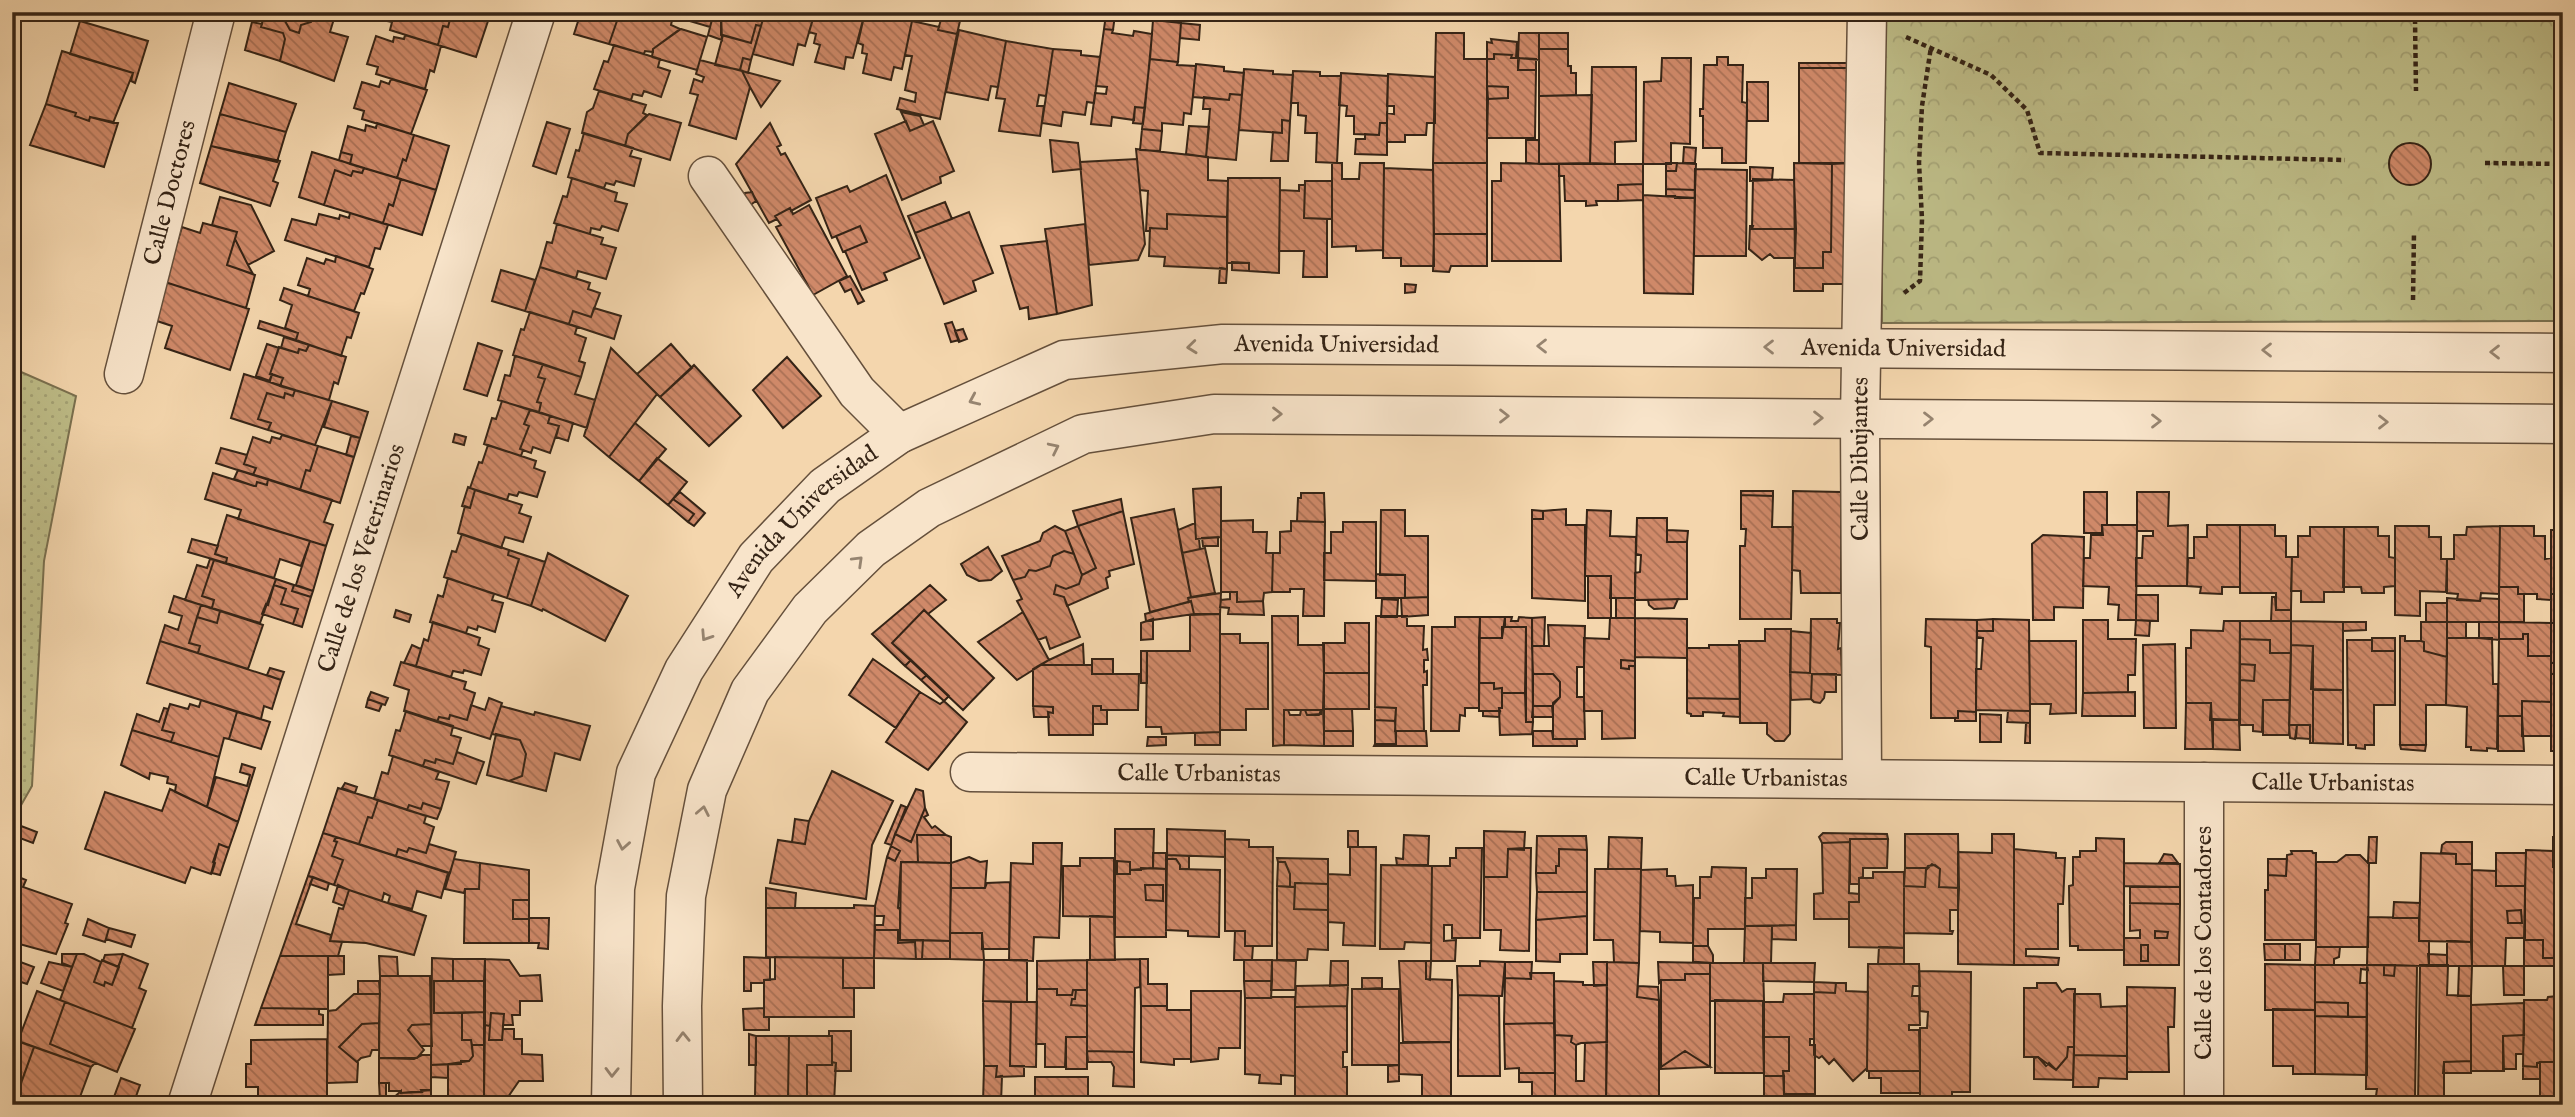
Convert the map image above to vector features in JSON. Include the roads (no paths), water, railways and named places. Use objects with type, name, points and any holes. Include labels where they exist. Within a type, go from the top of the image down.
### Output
[{"type":"street","name":"Calle Doctores","points":[[124,374],[216,12]]},
{"type":"street","name":"Calle de los Veterinarios","points":[[187,1105],[536,12]]},
{"type":"street","name":"Calle Dibujantes","points":[[1863,779],[1860,418],[1882,23]]},
{"type":"street","points":[[708,176],[857,392],[899,434]]},
{"type":"street","name":"Avenida Universidad","points":[[611,1105],[615,888],[636,773],[684,670],[756,558],[825,486],[899,434],[1064,360],[1223,344],[2563,353]]},
{"type":"street","points":[[683,1105],[682,1006],[686,896],[707,790],[750,691],[810,609],[871,549],[929,508],[1083,434],[1214,414],[2563,424]]},
{"type":"street","name":"Calle Urbanistas","points":[[970,772],[2563,785]]},
{"type":"street","name":"Calle de los Contadores","points":[[2204,782],[2204,1105]]}]
